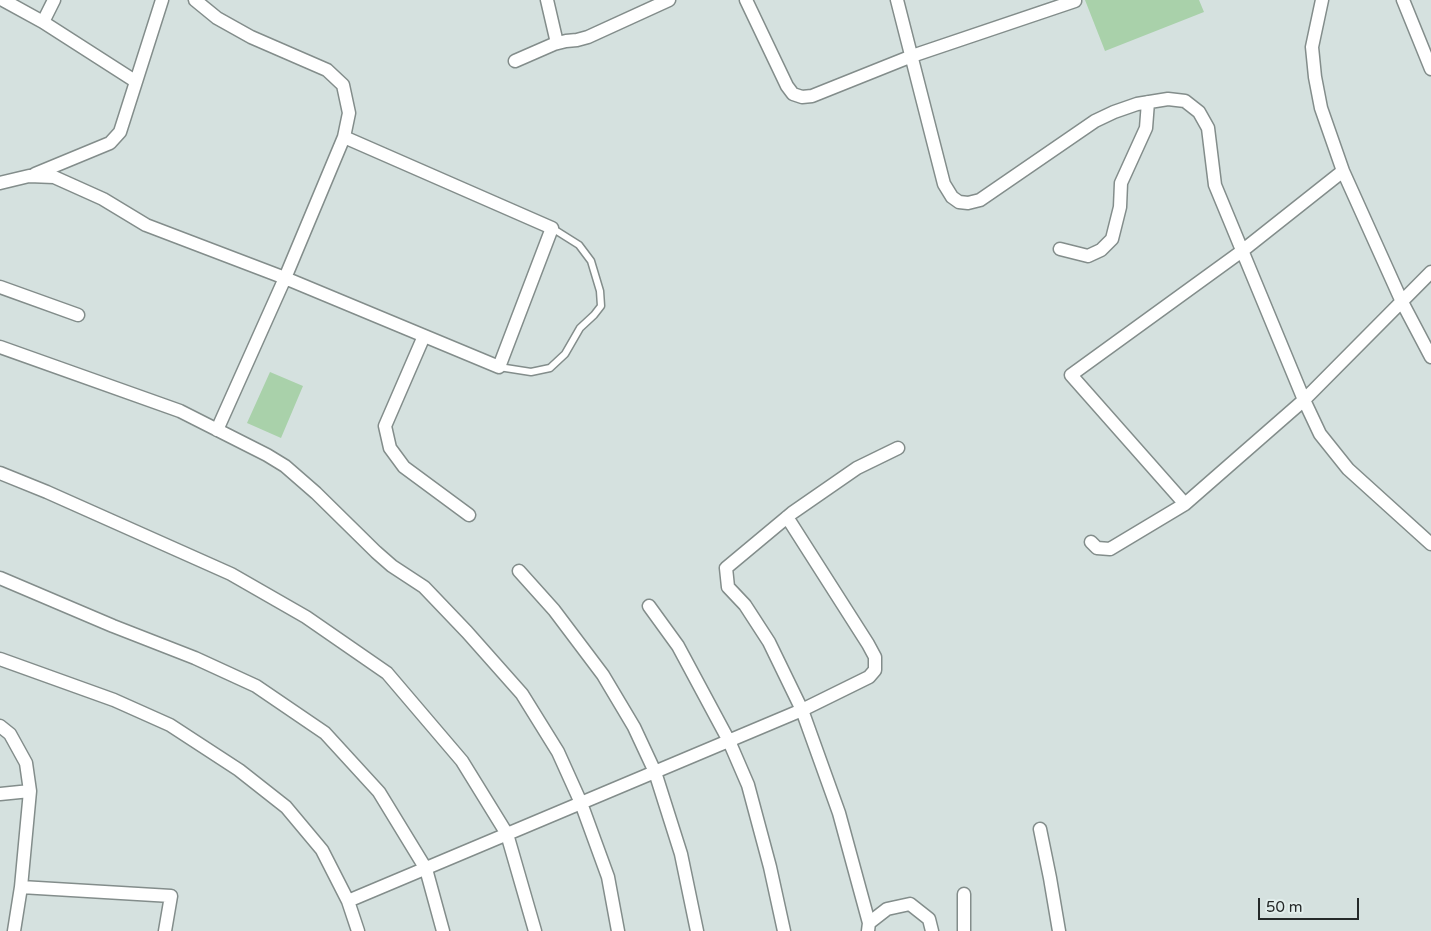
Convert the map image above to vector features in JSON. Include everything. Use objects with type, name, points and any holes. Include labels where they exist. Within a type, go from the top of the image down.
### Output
[{"type":"street","points":[[3,0],[43,22],[135,82]]},
{"type":"street","points":[[43,22],[54,0]]},
{"type":"street","points":[[0,183],[29,176],[110,143],[120,132],[162,0]]},
{"type":"street","points":[[196,0],[217,18],[252,37],[327,70],[343,85],[349,113],[344,137],[285,278],[217,430]]},
{"type":"street","points":[[547,0],[557,43]]},
{"type":"street","points":[[514,61],[557,43],[588,36],[669,0]]},
{"type":"street","points":[[746,0],[787,86],[794,94],[802,97],[812,96],[912,56],[1075,1]]},
{"type":"street","points":[[897,0],[944,184],[952,197],[959,202],[968,203],[980,200],[1095,121],[1114,112],[1137,104],[1168,99],[1184,101],[1198,112],[1208,128],[1215,184],[1304,400],[1320,434],[1348,469],[1431,544]]},
{"type":"street","points":[[1322,0],[1312,47],[1321,108],[1343,171],[1402,302],[1431,357]]},
{"type":"street","points":[[1403,0],[1431,68]]},
{"type":"street","points":[[1060,249],[1088,256],[1101,250],[1112,239],[1120,207],[1122,183],[1146,128],[1148,102]]},
{"type":"street","points":[[29,176],[61,179],[103,198],[146,225],[285,278],[499,367],[552,228],[344,137]]},
{"type":"street","points":[[1185,504],[1071,375],[1242,251],[1343,171]]},
{"type":"street","points":[[1091,542],[1097,548],[1110,549],[1185,504],[1304,400],[1431,272]]},
{"type":"street","points":[[0,287],[78,315]]},
{"type":"street","points":[[424,336],[385,426],[390,448],[404,467],[469,515]]},
{"type":"street","points":[[0,347],[180,412],[267,455],[285,466],[316,493],[376,552],[404,576],[424,587],[522,694],[558,752],[581,803],[608,877],[618,931]]},
{"type":"street","points":[[869,927],[839,813],[802,710],[769,642],[745,605],[728,587],[726,568],[787,517],[857,468],[898,448]]},
{"type":"street","points":[[0,473],[47,492],[230,574],[306,617],[387,673],[462,761],[507,834],[535,931]]},
{"type":"street","points":[[348,900],[426,869],[802,710],[869,677],[875,670],[875,657],[787,517]]},
{"type":"street","points":[[519,571],[554,610],[603,675],[634,727],[655,772],[681,854],[697,931]]},
{"type":"street","points":[[0,578],[113,626],[195,658],[256,686],[325,732],[379,792],[426,869],[443,931]]},
{"type":"street","points":[[649,606],[678,646],[729,741],[748,785],[770,867],[784,931]]},
{"type":"street","points":[[0,660],[114,700],[170,725],[239,770],[286,807],[322,850],[348,900],[358,931]]},
{"type":"street","points":[[0,726],[10,734],[26,763],[30,791],[21,887],[14,931]]},
{"type":"street","points":[[0,794],[30,791]]},
{"type":"street","points":[[1040,828],[1059,931]]},
{"type":"street","points":[[21,887],[171,896],[165,931]]},
{"type":"street","points":[[964,894],[964,931]]},
{"type":"street","points":[[869,927],[887,909],[910,904],[929,919],[932,931]]},
{"type":"lane","points":[[499,367],[531,372],[550,368],[565,354],[580,328],[601,306],[600,291],[591,261],[579,245],[552,228]]},
{"type":"green space","points":[[1085,0],[1199,0],[1204,12],[1105,51]]},
{"type":"green space","points":[[270,372],[303,386],[281,438],[247,423]]}]
